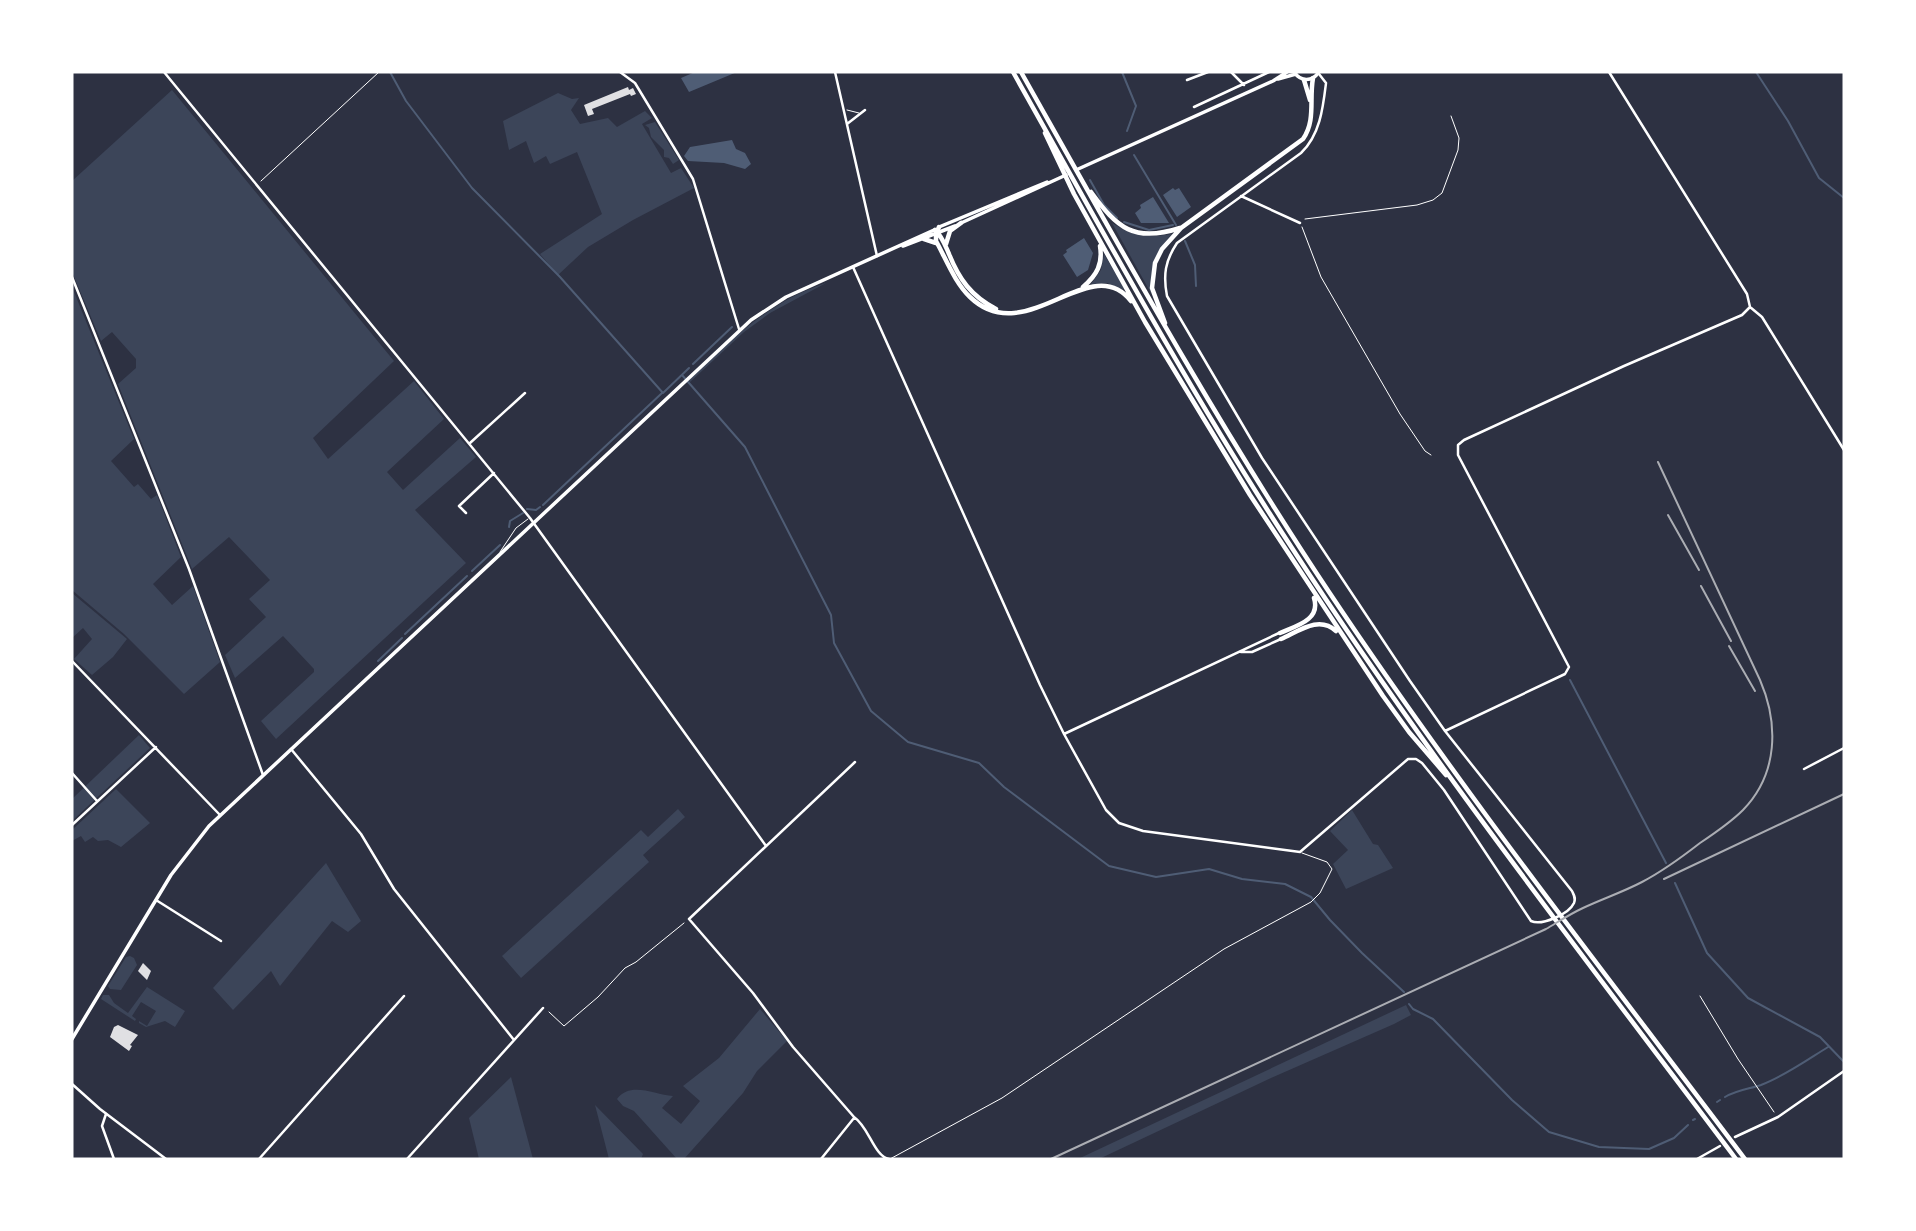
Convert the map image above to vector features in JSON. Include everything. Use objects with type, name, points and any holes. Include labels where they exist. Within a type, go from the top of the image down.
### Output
[{"type":"highway","points":[[1013,72],[1167,345],[1242,470],[1343,625],[1460,790],[1736,1159]]},
{"type":"highway","points":[[1021,72],[1169,334],[1330,594],[1434,744],[1745,1159]]},
{"type":"highway","points":[[1169,334],[1153,293],[1153,271],[1162,249],[1181,228],[1297,144],[1310,126],[1312,78]]},
{"type":"highway","points":[[1304,80],[1311,104]]},
{"type":"highway","points":[[1040,120],[1096,234],[1235,472],[1311,591],[1407,730],[1460,790]]},
{"type":"highway","points":[[1078,174],[1106,213],[1123,228],[1152,235],[1181,228]]},
{"type":"highway","points":[[946,249],[949,232],[961,223]]},
{"type":"highway","points":[[937,231],[938,245],[964,291],[982,306],[1014,313],[1031,311],[1080,289],[1100,285],[1117,289],[1129,298],[1145,322]]},
{"type":"highway","points":[[937,231],[967,289],[1000,311]]},
{"type":"highway","points":[[1080,289],[1092,279],[1100,265],[1101,253],[1096,234]]},
{"type":"highway","points":[[924,239],[938,245]]},
{"type":"highway","points":[[1281,636],[1313,615],[1316,605],[1311,591]]},
{"type":"highway","points":[[1281,636],[1319,623],[1331,626],[1342,637]]},
{"type":"main road","points":[[1273,81],[1287,72]]},
{"type":"main road","points":[[898,247],[961,223],[1273,81],[1295,73],[1304,80],[1312,78],[1318,72]]},
{"type":"main road","points":[[72,1036],[181,859],[220,815],[739,329],[786,297],[1026,189],[1052,181]]},
{"type":"street","points":[[164,72],[532,520],[766,846]]},
{"type":"street","points":[[620,72],[635,83],[693,179],[739,329]]},
{"type":"street","points":[[835,72],[877,257]]},
{"type":"street","points":[[1187,80],[1208,72]]},
{"type":"street","points":[[1231,72],[1244,85]]},
{"type":"street","points":[[1194,107],[1269,72]]},
{"type":"street","points":[[853,267],[1064,734],[1106,810],[1118,823],[1128,827],[1300,852],[1412,758],[1422,763],[1444,790],[1531,921],[1545,923],[1569,909],[1575,899],[1572,891],[1445,731],[1262,458],[1167,296],[1165,267],[1177,243],[1301,153],[1313,139],[1318,128],[1326,83],[1318,72]]},
{"type":"street","points":[[1609,72],[1747,294],[1750,307],[1762,317],[1844,450]]},
{"type":"street","points":[[847,124],[864,110]]},
{"type":"street","points":[[1241,196],[1300,223]]},
{"type":"street","points":[[72,277],[189,569],[263,775]]},
{"type":"street","points":[[1445,731],[1565,674],[1569,667],[1458,455],[1458,445],[1625,366],[1742,315],[1750,307]]},
{"type":"street","points":[[470,443],[525,393]]},
{"type":"street","points":[[466,513],[459,506],[494,473]]},
{"type":"street","points":[[1064,734],[1281,636]]},
{"type":"street","points":[[72,661],[220,815]]},
{"type":"street","points":[[72,825],[156,747]]},
{"type":"street","points":[[1804,769],[1844,748]]},
{"type":"street","points":[[291,749],[361,834],[394,889],[514,1040]]},
{"type":"street","points":[[855,762],[689,919],[753,993],[793,1047],[864,1126],[881,1156],[888,1159]]},
{"type":"street","points":[[72,773],[97,801]]},
{"type":"street","points":[[156,900],[221,941]]},
{"type":"street","points":[[259,1159],[404,996]]},
{"type":"street","points":[[407,1159],[543,1008]]},
{"type":"street","points":[[1735,1137],[1778,1117],[1844,1071]]},
{"type":"street","points":[[72,1084],[106,1114],[166,1159]]},
{"type":"street","points":[[106,1114],[102,1126],[114,1159]]},
{"type":"street","points":[[821,1159],[854,1117]]},
{"type":"street","points":[[1697,1159],[1720,1146]]},
{"type":"lane","points":[[844,111],[859,113]]},
{"type":"lane","points":[[888,1159],[1002,1098],[1224,949],[1312,901],[1332,869],[1327,862],[1300,852]]},
{"type":"path","points":[[257,185],[379,72]]},
{"type":"path","points":[[1431,455],[1425,451],[1400,414],[1321,276],[1300,223],[1302,219],[1417,205],[1433,200],[1442,193],[1458,150],[1459,138],[1451,116]]},
{"type":"path","points":[[543,1008],[564,1026],[598,997],[625,968],[689,919]]},
{"type":"path","points":[[1700,996],[1738,1059],[1778,1117]]},
{"type":"shaded area","points":[[695,72],[737,72],[689,92],[681,78]]},
{"type":"shaded area","points":[[172,90],[394,361],[313,438],[328,459],[414,381],[444,419],[387,472],[403,490],[460,438],[476,457],[415,510],[466,563],[276,739],[261,721],[314,672],[314,669],[283,636],[235,678],[225,655],[266,617],[249,599],[270,580],[229,537],[192,569],[118,384],[136,368],[136,359],[112,332],[101,341],[72,272],[72,181]]},
{"type":"shaded area","points":[[558,93],[572,99],[579,98],[571,110],[580,124],[608,118],[617,127],[645,111],[652,118],[642,124],[671,173],[681,168],[694,188],[588,247],[558,275],[540,254],[602,214],[577,152],[550,164],[546,156],[534,163],[526,141],[509,150],[503,121]]},
{"type":"shaded area","points":[[655,122],[679,160],[673,164],[669,158],[664,157],[664,150],[651,137],[649,128],[645,125]]},
{"type":"shaded area","points":[[732,140],[736,149],[745,153],[751,164],[745,169],[724,163],[688,161],[684,156],[690,147]]},
{"type":"shaded area","points":[[1173,188],[1179,188],[1191,207],[1177,217],[1163,195]]},
{"type":"shaded area","points":[[1153,197],[1169,223],[1141,223],[1135,213],[1141,208],[1140,205]]},
{"type":"shaded area","points":[[1112,223],[1141,235],[1172,234],[1154,262],[1152,295]]},
{"type":"shaded area","points":[[1084,238],[1093,253],[1088,270],[1077,277],[1063,255]]},
{"type":"shaded area","points":[[1104,254],[1123,290],[1107,283],[1091,284],[1101,270]]},
{"type":"shaded area","points":[[826,283],[770,313],[744,332],[690,382],[688,380],[768,311]]},
{"type":"shaded area","points":[[72,287],[134,439],[111,461],[134,487],[138,484],[151,499],[157,495],[181,557],[153,584],[172,605],[193,586],[220,662],[184,694],[124,634],[72,590]]},
{"type":"shaded area","points":[[72,593],[127,639],[113,657],[92,675],[74,659],[92,639],[83,628],[72,638]]},
{"type":"shaded area","points":[[139,735],[150,748],[72,821],[72,799]]},
{"type":"shaded area","points":[[116,789],[150,823],[121,847],[108,840],[98,841],[93,837],[85,842],[81,836],[72,841],[72,830]]},
{"type":"shaded area","points":[[678,809],[685,817],[643,855],[649,862],[521,978],[502,956],[641,830],[648,837]]},
{"type":"shaded area","points":[[1352,810],[1373,844],[1378,845],[1393,868],[1346,889],[1333,864],[1348,850],[1330,831]]},
{"type":"shaded area","points":[[326,863],[361,921],[348,932],[332,921],[280,986],[271,971],[233,1010],[213,988]]},
{"type":"shaded area","points":[[130,956],[137,965],[121,990],[110,989],[108,986],[126,957]]},
{"type":"shaded area","points":[[147,987],[185,1011],[175,1027],[165,1021],[146,1027],[139,1023],[147,1026],[156,1011],[141,1002],[132,1016],[135,1021],[101,999],[103,995],[109,995],[114,1003],[128,1013]]},
{"type":"shaded area","points":[[1406,1005],[1411,1015],[1394,1024],[1099,1159],[1078,1159]]},
{"type":"shaded area","points":[[760,1009],[787,1041],[757,1071],[743,1093],[684,1159],[677,1159],[634,1111],[623,1106],[617,1099],[636,1090],[673,1096],[662,1108],[681,1124],[700,1101],[683,1086],[719,1058]]},
{"type":"shaded area","points":[[511,1077],[533,1159],[479,1159],[469,1118]]},
{"type":"shaded area","points":[[595,1105],[643,1154],[641,1159],[609,1159]]},
{"type":"building","points":[[628,87],[629,90],[633,88],[636,94],[592,109],[594,114],[588,116],[584,105]]},
{"type":"building","points":[[143,963],[151,971],[147,980],[138,971]]},
{"type":"building","points":[[118,1025],[138,1035],[129,1051],[110,1037],[114,1027]]},
{"type":"waterway","points":[[390,72],[406,101],[472,188],[560,277],[663,393],[689,368]]},
{"type":"waterway","points":[[1122,72],[1136,106],[1127,131]]},
{"type":"waterway","points":[[1756,72],[1788,121],[1819,178],[1844,198]]},
{"type":"waterway","points":[[1134,155],[1176,225]]},
{"type":"waterway","points":[[1090,180],[1104,205],[1117,218]]},
{"type":"waterway","points":[[1124,222],[1149,230],[1173,225]]},
{"type":"waterway","points":[[1185,241],[1195,265],[1196,286]]},
{"type":"waterway","points":[[693,364],[732,327]]},
{"type":"waterway","points":[[682,375],[745,447],[831,615],[834,643],[871,711],[908,742],[979,763],[1004,787],[1109,866],[1156,877],[1209,869],[1242,879],[1285,884],[1311,897],[1362,953],[1404,992]]},
{"type":"waterway","points":[[543,505],[662,393]]},
{"type":"waterway","points":[[527,509],[536,510],[540,507]]},
{"type":"waterway","points":[[509,527],[510,521],[523,513]]},
{"type":"waterway","points":[[472,571],[500,545]]},
{"type":"waterway","points":[[405,634],[467,576]]},
{"type":"waterway","points":[[378,661],[402,638]]},
{"type":"waterway","points":[[1570,680],[1666,863]]},
{"type":"waterway","points":[[1675,883],[1707,953],[1748,998],[1820,1037],[1844,1062]]},
{"type":"waterway","points":[[1409,1004],[1413,1009],[1433,1019],[1512,1100],[1549,1132],[1599,1147],[1649,1149],[1674,1138],[1688,1125]]},
{"type":"waterway","points":[[1725,1097],[1779,1077],[1828,1047]]},
{"type":"railway","points":[[1051,1159],[1642,882],[1679,859],[1743,810],[1755,796],[1769,765],[1772,731],[1766,697],[1658,462]]},
{"type":"railway","points":[[1668,515],[1699,570]]},
{"type":"railway","points":[[1701,586],[1731,641]]},
{"type":"railway","points":[[1729,646],[1755,691]]},
{"type":"railway","points":[[1664,879],[1844,794]]}]
